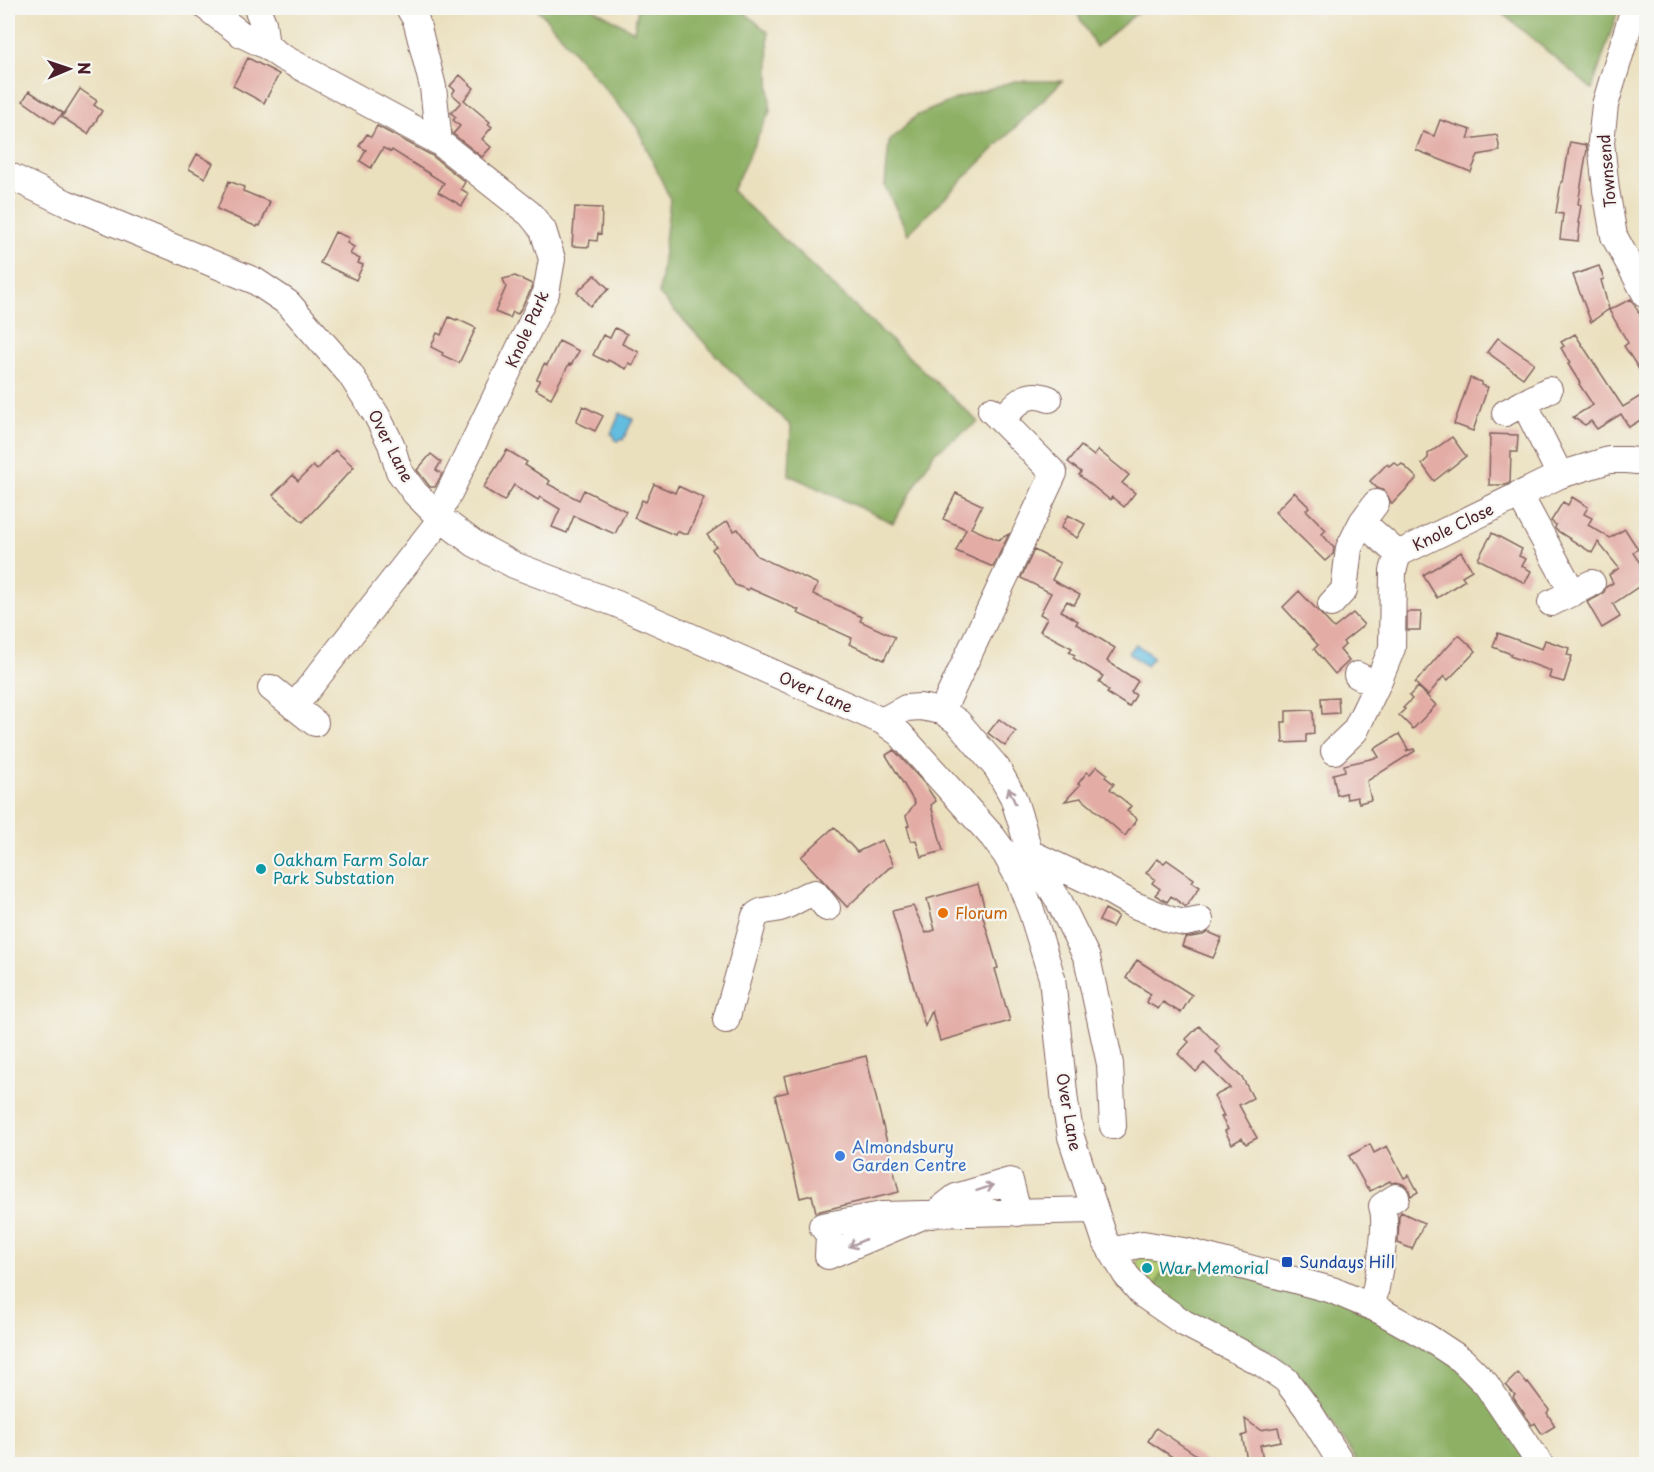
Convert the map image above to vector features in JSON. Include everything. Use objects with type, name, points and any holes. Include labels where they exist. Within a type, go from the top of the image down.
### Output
[{"type":"street","name":"Knole Park","points":[[207,8],[241,33],[282,57],[439,142],[530,214],[543,230],[552,259],[546,293],[439,518],[294,707]]},
{"type":"street","points":[[257,8],[263,23],[266,46]]},
{"type":"street","points":[[409,8],[416,20],[433,87],[439,142]]},
{"type":"street","name":"Townsend","points":[[1634,8],[1605,105],[1601,142],[1614,236],[1647,295]]},
{"type":"street","name":"Over Lane","points":[[8,175],[66,203],[255,281],[288,303],[350,374],[377,416],[391,444],[399,471],[415,493],[439,518],[476,544],[514,566],[617,604],[882,721],[900,734],[992,836],[1018,854],[1019,879],[1052,978],[1065,1102],[1071,1137],[1094,1210],[1111,1251],[1126,1275],[1142,1294],[1184,1323],[1263,1364],[1286,1380],[1307,1408],[1342,1464]]},
{"type":"street","points":[[1549,390],[1514,408],[1560,475]]},
{"type":"street","points":[[942,711],[1054,473],[996,415],[1024,398],[1035,395],[1048,399]]},
{"type":"street","name":"Knole Close","points":[[1331,604],[1344,590],[1349,548],[1369,513],[1398,554],[1560,475],[1609,460],[1627,459],[1647,462]]},
{"type":"street","points":[[1519,494],[1572,593]]},
{"type":"street","points":[[1334,751],[1355,731],[1368,687],[1392,648],[1393,571],[1398,554]]},
{"type":"street","points":[[271,688],[315,723]]},
{"type":"street","points":[[882,721],[906,708],[920,707],[942,711],[958,722],[997,768],[1013,797],[1022,825],[1018,854],[1059,901],[1087,958],[1110,1064],[1113,1126]]},
{"type":"street","points":[[1018,854],[1172,920],[1185,923],[1200,920]]},
{"type":"street","points":[[726,1020],[755,916],[760,911],[782,907],[803,895],[815,893],[827,908]]},
{"type":"street","points":[[1372,1307],[1381,1252],[1384,1214],[1382,1206],[1396,1197]]},
{"type":"street","points":[[929,1215],[828,1256],[829,1235],[822,1226],[882,1215],[1094,1210]]},
{"type":"street","points":[[1111,1251],[1143,1244],[1178,1249],[1332,1290],[1403,1322],[1462,1360],[1486,1384],[1540,1464]]},
{"type":"green space","points":[[535,8],[592,8],[634,31],[638,8],[739,8],[768,32],[770,111],[732,191],[978,422],[934,453],[893,523],[789,475],[791,426],[726,366],[659,294],[670,199],[637,127]]},
{"type":"green space","points":[[1074,8],[1143,8],[1096,47]]},
{"type":"green space","points":[[1496,8],[1619,8],[1592,89]]},
{"type":"green space","points":[[1015,81],[1062,81],[908,234],[885,186],[889,142],[916,116],[961,97]]},
{"type":"green space","points":[[1144,1252],[1189,1254],[1157,1293],[1137,1269],[1136,1263]]},
{"type":"green space","points":[[1175,1259],[1331,1293],[1460,1362],[1537,1464],[1358,1464],[1304,1380],[1276,1355],[1166,1303],[1161,1298],[1157,1292],[1158,1281]]},
{"type":"water","points":[[620,413],[633,419],[623,440],[618,441],[611,434]]},
{"type":"water","points":[[1136,644],[1153,657],[1146,666],[1129,653]]},
{"type":"building","points":[[248,58],[279,74],[264,103],[233,86]]},
{"type":"building","points":[[460,75],[474,88],[464,100],[490,122],[488,124],[492,127],[482,139],[491,147],[482,157],[453,134],[460,126],[453,120],[456,117],[451,113],[461,102],[452,94],[455,90],[450,86]]},
{"type":"building","points":[[80,89],[97,101],[94,105],[102,111],[88,134],[62,117]]},
{"type":"building","points":[[29,91],[63,113],[54,123],[23,101]]},
{"type":"building","points":[[1440,120],[1471,130],[1468,139],[1497,135],[1500,151],[1478,155],[1471,172],[1416,150],[1423,132],[1434,136]]},
{"type":"building","points":[[377,126],[431,155],[465,182],[461,189],[469,194],[462,206],[438,192],[444,183],[392,150],[391,152],[383,148],[371,168],[360,161],[366,150],[359,146],[367,134],[371,137]]},
{"type":"building","points":[[1570,142],[1586,145],[1587,149],[1578,204],[1581,205],[1578,241],[1560,239],[1563,214],[1556,213]]},
{"type":"building","points":[[197,154],[213,163],[205,178],[189,169]]},
{"type":"building","points":[[229,181],[244,187],[243,191],[270,202],[260,226],[257,227],[217,209]]},
{"type":"building","points":[[575,207],[602,208],[601,234],[598,233],[597,241],[590,240],[589,247],[572,246]]},
{"type":"building","points":[[335,232],[349,238],[347,243],[354,247],[350,254],[360,259],[358,263],[363,265],[356,280],[320,263]]},
{"type":"building","points":[[1599,266],[1604,279],[1601,280],[1609,309],[1591,322],[1573,275]]},
{"type":"building","points":[[595,275],[609,289],[590,306],[577,292]]},
{"type":"building","points":[[515,276],[532,284],[532,288],[518,314],[513,312],[510,318],[495,312],[506,287],[503,279]]},
{"type":"building","points":[[1631,299],[1647,327],[1647,382],[1624,346],[1628,343],[1609,310]]},
{"type":"building","points":[[449,317],[476,328],[459,363],[431,347],[437,333],[441,335]]},
{"type":"building","points":[[615,328],[627,334],[622,344],[639,352],[633,365],[629,363],[626,369],[593,355],[603,335],[610,338]]},
{"type":"building","points":[[1575,334],[1623,407],[1647,392],[1647,416],[1629,427],[1621,414],[1597,429],[1591,421],[1585,425],[1573,417],[1593,405],[1579,384],[1561,348],[1564,346],[1561,342]]},
{"type":"building","points":[[1498,338],[1534,363],[1523,378],[1487,352]]},
{"type":"building","points":[[559,341],[579,351],[571,365],[569,364],[551,398],[535,389],[544,364],[547,365]]},
{"type":"building","points":[[1470,378],[1488,387],[1473,431],[1454,424]]},
{"type":"building","points":[[583,406],[603,416],[595,431],[576,422]]},
{"type":"building","points":[[1490,434],[1518,435],[1517,452],[1511,452],[1510,483],[1505,485],[1489,485]]},
{"type":"building","points":[[1452,437],[1466,456],[1434,481],[1422,464],[1428,458],[1428,454]]},
{"type":"building","points":[[1081,446],[1094,456],[1098,450],[1129,475],[1122,483],[1135,493],[1124,507],[1112,497],[1110,500],[1079,475],[1081,472],[1068,462]]},
{"type":"building","points":[[335,450],[354,467],[303,522],[273,495],[293,475],[298,481],[313,466],[317,470]]},
{"type":"building","points":[[507,450],[527,462],[525,465],[550,481],[548,484],[579,500],[584,490],[626,511],[615,534],[574,516],[567,533],[552,527],[560,509],[540,497],[538,500],[514,485],[504,501],[483,488]]},
{"type":"building","points":[[431,454],[441,462],[436,470],[442,474],[435,487],[430,487],[417,470]]},
{"type":"building","points":[[1394,462],[1399,466],[1402,464],[1417,478],[1392,504],[1385,491],[1377,488],[1370,481],[1387,464],[1389,466]]},
{"type":"building","points":[[654,484],[675,493],[678,486],[704,498],[688,534],[677,531],[675,535],[634,518],[642,500],[646,502]]},
{"type":"building","points":[[1294,492],[1309,507],[1306,510],[1326,530],[1322,534],[1334,548],[1333,554],[1325,561],[1275,512]]},
{"type":"building","points":[[956,493],[982,505],[971,528],[998,540],[1009,534],[993,567],[956,551],[966,529],[943,519]]},
{"type":"building","points":[[1572,497],[1588,507],[1584,514],[1592,518],[1588,525],[1610,538],[1625,529],[1638,549],[1633,553],[1647,573],[1647,581],[1613,604],[1620,617],[1602,628],[1587,602],[1599,596],[1606,587],[1613,583],[1609,575],[1619,568],[1598,542],[1592,553],[1556,530],[1556,525],[1551,521],[1563,502],[1568,505]]},
{"type":"building","points":[[1068,515],[1085,524],[1077,538],[1061,528]]},
{"type":"building","points":[[727,521],[734,531],[738,529],[757,556],[818,584],[813,594],[862,617],[860,621],[895,637],[884,660],[849,644],[852,638],[797,613],[799,610],[749,588],[748,590],[735,585],[712,549],[716,546],[707,535]]},
{"type":"building","points":[[1492,533],[1522,549],[1519,556],[1526,559],[1522,566],[1531,571],[1525,583],[1478,559]]},
{"type":"building","points":[[1034,550],[1060,563],[1052,580],[1080,595],[1074,605],[1067,601],[1061,611],[1078,621],[1076,624],[1115,648],[1107,661],[1138,681],[1131,692],[1136,695],[1129,707],[1107,693],[1109,691],[1099,682],[1103,676],[1073,658],[1075,655],[1069,652],[1072,648],[1040,631],[1047,618],[1040,614],[1051,593],[1021,578]]},
{"type":"building","points":[[1461,552],[1472,570],[1462,576],[1465,580],[1437,598],[1423,575]]},
{"type":"building","points":[[1299,591],[1334,628],[1353,613],[1364,625],[1343,642],[1345,645],[1340,650],[1349,661],[1335,674],[1314,649],[1318,645],[1283,607]]},
{"type":"building","points":[[1407,612],[1421,612],[1420,630],[1407,630]]},
{"type":"building","points":[[1498,633],[1542,649],[1545,640],[1569,648],[1567,655],[1572,656],[1564,682],[1549,678],[1551,671],[1510,656],[1511,654],[1493,647]]},
{"type":"building","points":[[1459,635],[1476,651],[1448,680],[1444,676],[1428,695],[1415,683]]},
{"type":"building","points":[[1418,687],[1436,705],[1413,729],[1399,715],[1412,699],[1409,696]]},
{"type":"building","points":[[1338,697],[1339,713],[1322,714],[1321,698]]},
{"type":"building","points":[[1313,710],[1314,734],[1306,735],[1306,742],[1283,743],[1282,722],[1286,722],[1286,711]]},
{"type":"building","points":[[999,719],[1016,732],[1005,746],[988,733]]},
{"type":"building","points":[[1399,734],[1408,749],[1405,751],[1415,749],[1415,751],[1367,781],[1371,800],[1359,803],[1357,797],[1347,799],[1346,793],[1337,795],[1333,774],[1345,771],[1344,765],[1379,757],[1374,749]]},
{"type":"building","points":[[894,750],[924,783],[936,801],[931,805],[943,851],[921,857],[916,840],[911,841],[906,816],[915,803],[886,755]]},
{"type":"building","points":[[1097,766],[1114,784],[1110,789],[1131,806],[1127,811],[1137,819],[1125,836],[1081,798],[1065,801],[1080,785],[1078,784],[1087,772],[1090,774]]},
{"type":"building","points":[[834,827],[857,852],[882,840],[894,866],[847,907],[801,857]]},
{"type":"building","points":[[1157,859],[1164,863],[1167,860],[1194,879],[1192,882],[1200,887],[1186,907],[1171,896],[1167,902],[1155,895],[1160,889],[1152,883],[1155,879],[1146,873]]},
{"type":"building","points":[[978,884],[985,909],[981,910],[1010,1021],[940,1041],[932,1011],[925,1026],[892,911],[913,906],[926,933],[935,930],[927,899]]},
{"type":"building","points":[[1105,909],[1118,916],[1112,927],[1099,921]]},
{"type":"building","points":[[1208,932],[1222,938],[1213,958],[1182,946],[1185,938]]},
{"type":"building","points":[[1137,960],[1192,995],[1181,1013],[1163,1002],[1158,1009],[1146,1002],[1151,994],[1126,978]]},
{"type":"building","points":[[1199,1026],[1220,1047],[1216,1052],[1243,1079],[1253,1098],[1239,1105],[1257,1138],[1246,1144],[1242,1138],[1232,1144],[1225,1131],[1228,1129],[1221,1117],[1224,1116],[1214,1096],[1230,1088],[1204,1063],[1196,1072],[1178,1054],[1189,1042],[1186,1039]]},
{"type":"building","name":"Almondsbury Garden Centre","points":[[866,1056],[899,1192],[816,1212],[812,1195],[800,1198],[775,1095],[788,1092],[784,1076]]},
{"type":"building","points":[[1370,1144],[1374,1153],[1387,1146],[1404,1178],[1409,1175],[1418,1192],[1411,1196],[1408,1188],[1403,1184],[1390,1181],[1370,1191],[1367,1188],[1349,1156]]},
{"type":"building","points":[[1401,1212],[1424,1223],[1412,1249],[1398,1243]]},
{"type":"building","points":[[1518,1373],[1527,1384],[1528,1382],[1549,1410],[1547,1413],[1555,1426],[1542,1434],[1535,1423],[1532,1425],[1513,1397],[1515,1395],[1506,1385]]},
{"type":"building","points":[[1245,1419],[1260,1430],[1278,1427],[1281,1441],[1260,1445],[1264,1464],[1248,1464],[1242,1436],[1247,1434]]},
{"type":"building","points":[[1156,1428],[1210,1464],[1183,1464],[1148,1441]]},
{"type":"place","name":"Oakham Farm Solar Park Substation","points":[[261,869]]},
{"type":"place","name":"Florum","points":[[943,913]]},
{"type":"place","name":"Almondsbury Garden Centre","points":[[840,1156]]},
{"type":"place","name":"Sundays Hill","points":[[1287,1262]]},
{"type":"place","name":"War Memorial","points":[[1147,1268]]}]
